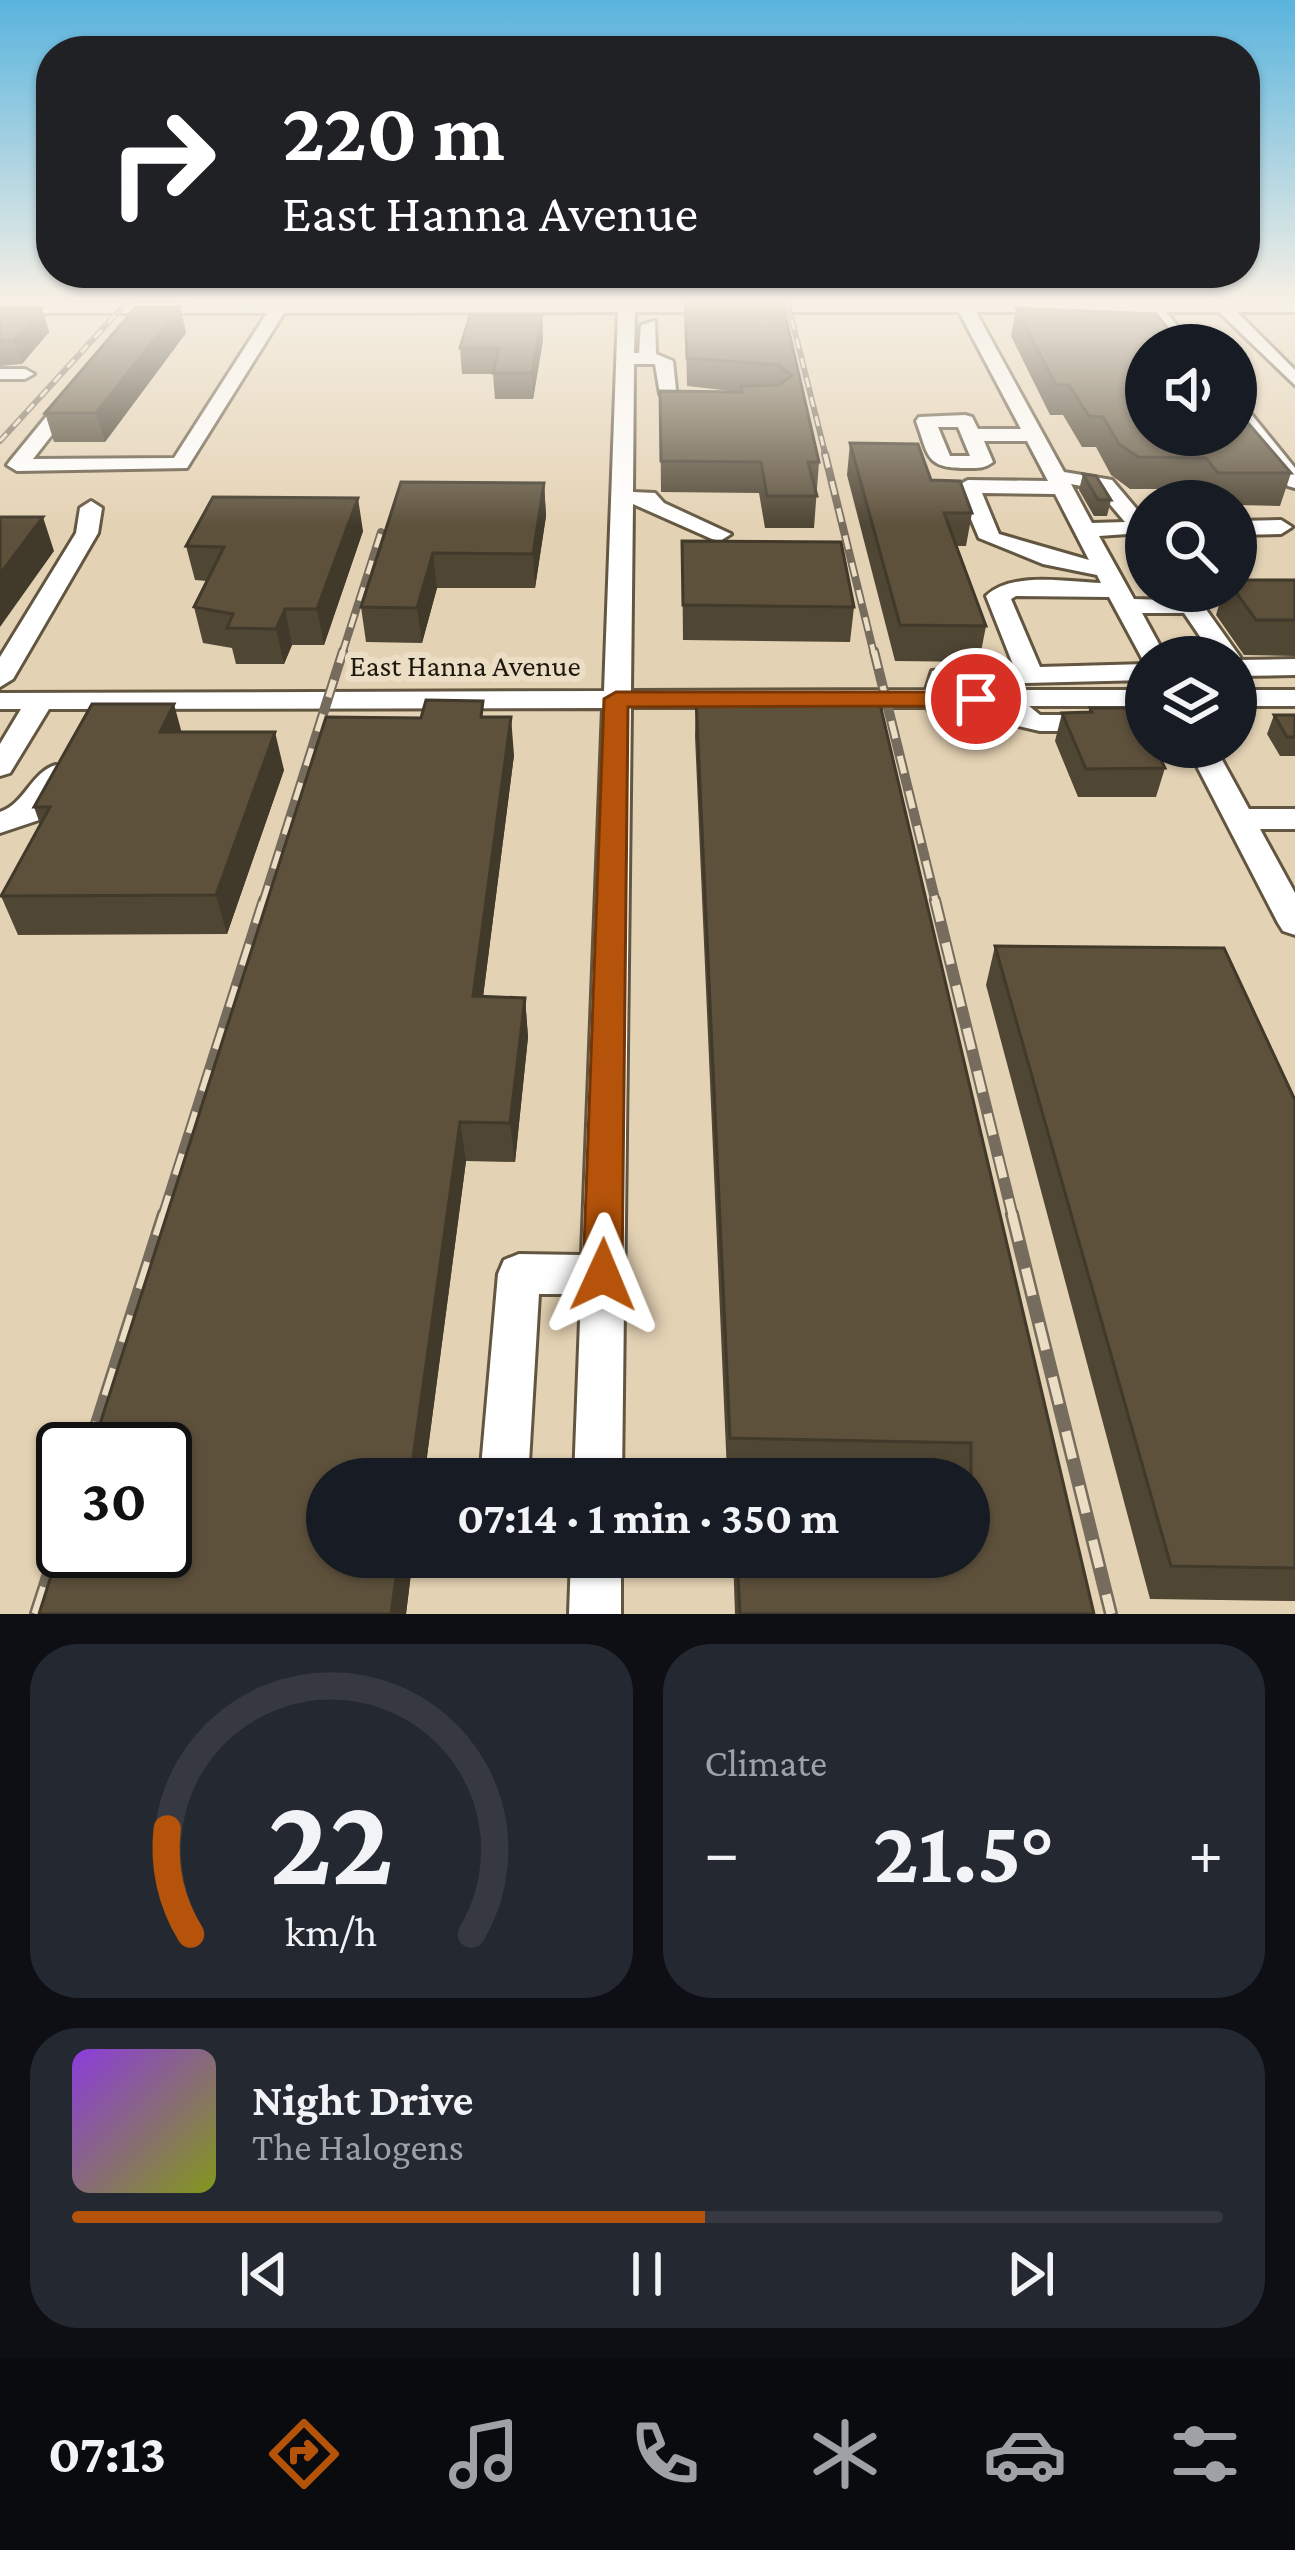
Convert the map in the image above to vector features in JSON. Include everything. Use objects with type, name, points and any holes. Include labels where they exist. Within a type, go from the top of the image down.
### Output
[{"type":"street","points":[[90,375],[17,465],[180,464],[236,375]]},
{"type":"street","points":[[599,1458],[624,407],[632,375]]},
{"type":"street","points":[[665,375],[667,390]]},
{"type":"street","points":[[1001,375],[1142,636]]},
{"type":"street","points":[[624,407],[684,404]]},
{"type":"street","points":[[971,435],[1033,434]]},
{"type":"street","points":[[1257,434],[1295,482]]},
{"type":"street","points":[[1108,462],[1055,476],[968,486],[990,538],[1068,576],[1191,606],[1212,636]]},
{"type":"street","points":[[1055,476],[1092,478],[1111,485],[1125,506]]},
{"type":"street","points":[[622,498],[647,498],[656,508],[720,534]]},
{"type":"street","points":[[0,679],[87,533],[91,508]]},
{"type":"street","points":[[1257,528],[1281,527]]},
{"type":"street","points":[[1084,530],[1125,529]]},
{"type":"street","points":[[1026,704],[998,596],[1068,576]]},
{"type":"street","points":[[1257,668],[1295,667]]},
{"type":"street","points":[[1125,678],[1026,704],[945,718],[938,699],[941,677],[1026,704],[1125,713]]},
{"type":"street","points":[[1257,698],[1295,698]]},
{"type":"street","name":"East Hanna Avenue","points":[[0,701],[938,699]]},
{"type":"street","points":[[0,823],[39,803],[97,700]]},
{"type":"street","points":[[0,767],[40,701]]},
{"type":"street","points":[[1213,768],[1295,923]]},
{"type":"street","points":[[1240,819],[1295,819]]},
{"type":"street","points":[[506,1458],[519,1274],[603,1275]]},
{"type":"street","points":[[595,1614],[596,1578]]},
{"type":"shaded area","points":[[0,375],[1125,375],[1125,456],[1257,456],[1257,375],[1295,375],[1295,1614],[0,1614]]},
{"type":"building","points":[[77,375],[126,375],[96,413],[45,413]]},
{"type":"building","points":[[799,375],[819,462],[808,462],[817,496],[767,496],[761,462],[661,461],[660,391],[742,392],[741,386],[779,385]]},
{"type":"building","points":[[1051,375],[1125,375],[1125,448],[1103,417],[1089,416],[1069,385],[1056,385]]},
{"type":"building","points":[[1257,433],[1291,473],[1218,473],[1206,458],[1138,457],[1257,456]]},
{"type":"building","points":[[850,443],[918,444],[931,480],[960,481],[972,513],[944,513],[986,626],[900,625]]},
{"type":"building","points":[[1083,474],[1096,476],[1111,500],[1098,500]]},
{"type":"building","points":[[401,482],[544,483],[533,554],[433,553],[417,608],[361,607]]},
{"type":"building","points":[[213,497],[358,498],[317,609],[285,609],[276,629],[227,628],[233,614],[194,607],[224,547],[186,546]]},
{"type":"building","points":[[0,517],[43,517],[0,574]]},
{"type":"building","points":[[682,541],[841,542],[854,607],[683,605]]},
{"type":"building","points":[[1257,580],[1295,580],[1295,620],[1256,620],[1250,612],[1257,612]]},
{"type":"building","points":[[696,699],[879,700],[1094,1614],[740,1614],[738,1578],[990,1578],[990,1458],[971,1458],[971,1443],[730,1438]]},
{"type":"building","points":[[426,700],[483,701],[481,717],[511,717],[473,996],[525,998],[510,1123],[460,1122],[413,1458],[306,1458],[306,1578],[396,1578],[391,1614],[39,1614],[50,1578],[192,1578],[192,1422],[101,1422],[326,717],[421,718]]},
{"type":"building","points":[[92,704],[174,704],[160,732],[275,732],[216,895],[1,896],[50,807],[34,807]]},
{"type":"building","points":[[1090,708],[1125,708],[1125,768],[1165,768],[1086,769],[1062,713],[1092,712]]},
{"type":"building","points":[[1274,715],[1295,715],[1295,737],[1287,737]]},
{"type":"building","points":[[995,946],[1224,948],[1295,1100],[1295,1568],[1171,1566]]},
{"type":"railway","points":[[0,441],[60,375]]},
{"type":"railway","points":[[806,375],[826,457]]},
{"type":"railway","points":[[825,454],[874,654]]},
{"type":"railway","points":[[342,654],[381,532]]},
{"type":"railway","points":[[263,903],[343,651]]},
{"type":"railway","points":[[874,651],[936,903]]},
{"type":"railway","points":[[163,1217],[264,900]]},
{"type":"railway","points":[[935,900],[1013,1217]]},
{"type":"railway","points":[[98,1422],[164,1214]]},
{"type":"railway","points":[[1012,1214],[1111,1614]]},
{"type":"railway","points":[[36,1614],[48,1578]]},
{"type":"route","points":[[603,1275],[616,699],[976,699]]}]
